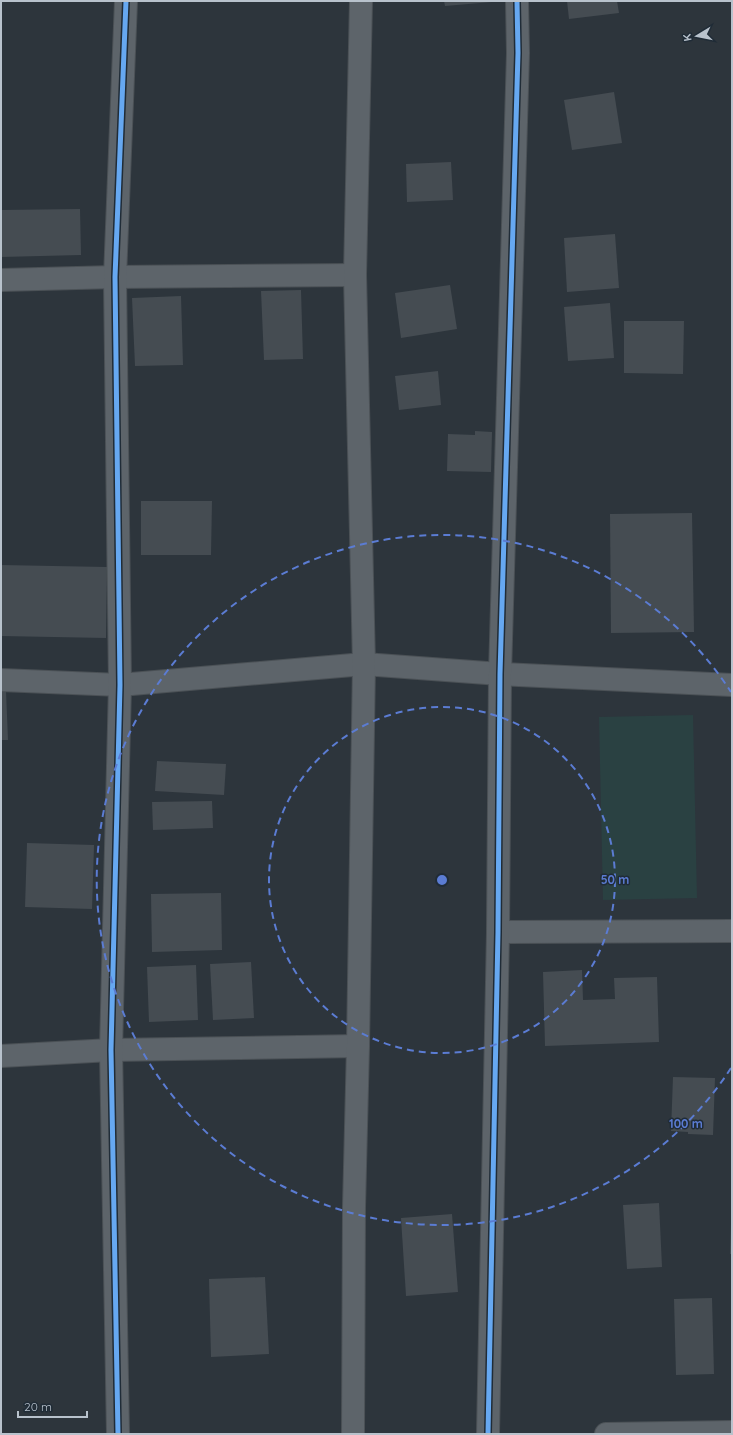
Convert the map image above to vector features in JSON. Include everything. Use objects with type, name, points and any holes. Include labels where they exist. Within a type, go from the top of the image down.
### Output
[{"type":"street","points":[[118,1434],[110,1050],[120,685],[115,277],[126,1]]},
{"type":"street","points":[[354,1434],[354,1207],[364,664],[355,275],[362,1]]},
{"type":"street","points":[[488,1434],[498,932],[500,674],[518,53],[517,1]]},
{"type":"street","points":[[1,280],[115,277],[355,275]]},
{"type":"street","points":[[1,680],[120,685],[364,664],[500,674],[732,685]]},
{"type":"street","points":[[498,932],[732,931]]},
{"type":"street","points":[[1,1056],[110,1050],[358,1046]]},
{"type":"street","points":[[606,1434],[732,1432]]},
{"type":"green space","points":[[693,715],[697,898],[603,900],[599,717]]},
{"type":"building","points":[[444,1],[491,1],[492,2],[445,6]]},
{"type":"building","points":[[567,1],[617,1],[619,13],[569,19]]},
{"type":"building","points":[[614,92],[622,143],[572,150],[564,100]]},
{"type":"building","points":[[451,162],[453,200],[407,202],[406,164]]},
{"type":"building","points":[[80,209],[81,255],[1,257],[1,210]]},
{"type":"building","points":[[615,234],[619,288],[567,292],[564,238]]},
{"type":"building","points":[[450,285],[457,329],[401,338],[395,293]]},
{"type":"building","points":[[301,290],[303,359],[264,360],[261,291]]},
{"type":"building","points":[[181,296],[183,365],[135,366],[132,298]]},
{"type":"building","points":[[610,303],[614,358],[568,361],[564,307]]},
{"type":"building","points":[[624,321],[684,321],[683,374],[624,373]]},
{"type":"building","points":[[438,371],[441,405],[399,410],[395,376]]},
{"type":"building","points":[[475,431],[492,432],[491,472],[447,471],[448,434],[475,435]]},
{"type":"building","points":[[141,501],[212,501],[211,555],[141,555]]},
{"type":"building","points":[[692,513],[694,632],[611,633],[610,514]]},
{"type":"building","points":[[1,565],[107,567],[106,638],[1,636]]},
{"type":"building","points":[[1,691],[6,691],[8,740],[1,740]]},
{"type":"building","points":[[157,761],[226,764],[224,795],[155,791]]},
{"type":"building","points":[[212,801],[213,828],[153,830],[152,802]]},
{"type":"building","points":[[27,843],[94,845],[92,909],[25,907]]},
{"type":"building","points":[[221,893],[222,950],[152,952],[151,894]]},
{"type":"building","points":[[251,962],[254,1018],[213,1020],[210,964]]},
{"type":"building","points":[[196,965],[198,1020],[149,1022],[147,967]]},
{"type":"building","points":[[582,970],[583,1000],[615,999],[614,978],[657,977],[659,1042],[545,1046],[543,972]]},
{"type":"building","points":[[673,1077],[715,1078],[713,1135],[688,1134],[688,1132],[671,1131]]},
{"type":"building","points":[[659,1203],[662,1267],[627,1269],[623,1205]]},
{"type":"building","points":[[452,1214],[458,1292],[406,1296],[401,1218]]},
{"type":"building","points":[[731,1224],[732,1254],[730,1254]]},
{"type":"building","points":[[265,1277],[269,1354],[211,1357],[209,1279]]},
{"type":"building","points":[[712,1298],[714,1374],[676,1375],[674,1299]]},
{"type":"cycle path","points":[[118,1434],[111,1050],[120,685],[115,277],[126,1]]},
{"type":"cycle path","points":[[488,1434],[498,932],[500,674],[518,53],[517,1]]}]
